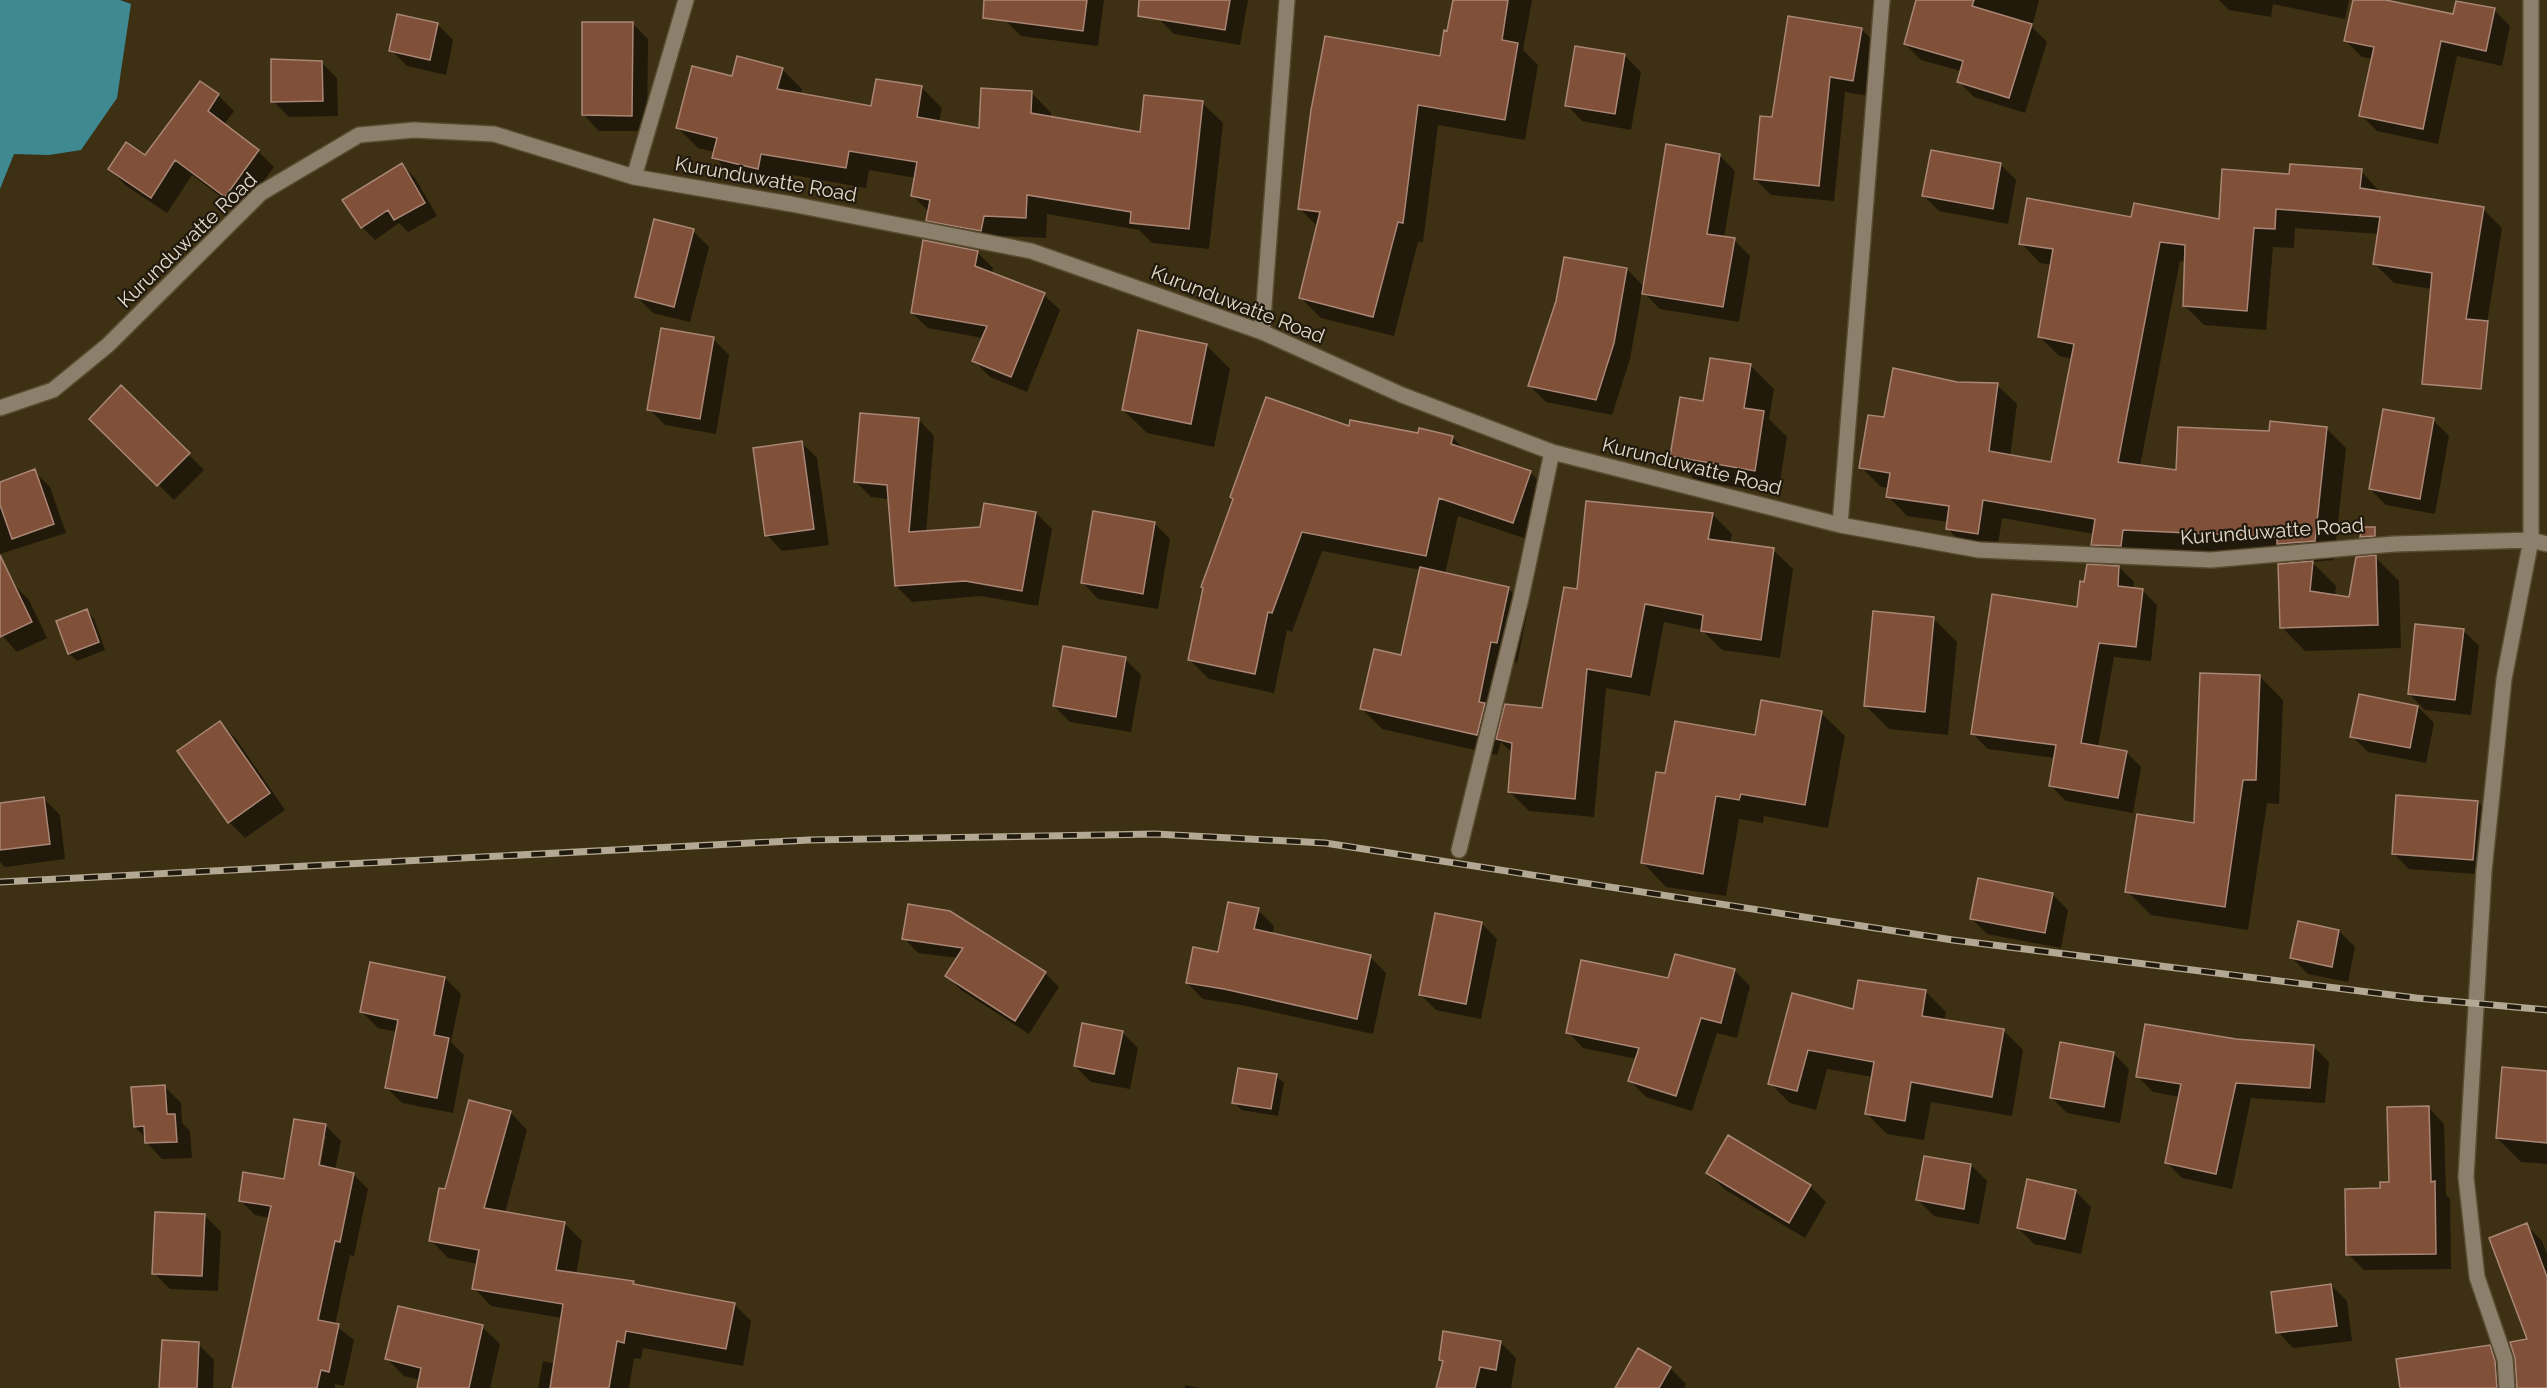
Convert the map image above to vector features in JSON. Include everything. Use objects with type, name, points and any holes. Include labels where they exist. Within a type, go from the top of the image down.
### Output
[{"type":"street","points":[[634,177],[686,0]]},
{"type":"street","points":[[1262,332],[1287,0]]},
{"type":"street","points":[[1840,525],[1882,0]]},
{"type":"street","points":[[2507,1388],[2505,1359],[2477,1277],[2466,1177],[2484,871],[2504,679],[2531,540],[2531,0]]},
{"type":"street","name":"Kurunduwatte Road","points":[[0,408],[53,390],[108,345],[261,193],[359,135],[414,130],[494,134],[634,177],[791,204],[1031,251],[1262,332],[1402,395],[1552,452],[1840,525],[1979,550],[2211,560],[2394,544],[2531,540],[2547,544]]},
{"type":"street","points":[[1459,850],[1521,598],[1552,452]]},
{"type":"water","points":[[0,0],[120,0],[131,4],[117,98],[81,150],[49,155],[14,154],[0,189]]},
{"type":"building","points":[[984,0],[1087,0],[1083,31],[983,18]]},
{"type":"building","points":[[1139,0],[1230,0],[1225,30],[1138,16]]},
{"type":"building","points":[[1453,0],[1508,0],[1502,40],[1518,43],[1505,120],[1418,105],[1403,223],[1398,222],[1373,317],[1299,298],[1320,212],[1298,209],[1311,110],[1325,36],[1440,56],[1444,30],[1447,31]]},
{"type":"building","points":[[1916,0],[1974,0],[1972,6],[2032,24],[2009,98],[1957,82],[1963,61],[1904,44]]},
{"type":"building","points":[[2353,0],[2386,0],[2453,14],[2456,1],[2495,8],[2486,51],[2441,41],[2423,129],[2359,116],[2374,47],[2344,41]]},
{"type":"building","points":[[397,14],[438,23],[430,60],[389,51]]},
{"type":"building","points":[[1788,16],[1862,28],[1853,81],[1830,77],[1819,186],[1754,179],[1760,116],[1772,117]]},
{"type":"building","points":[[582,22],[633,22],[632,116],[582,115]]},
{"type":"building","points":[[1575,46],[1625,54],[1615,114],[1565,106]]},
{"type":"building","points":[[737,56],[783,68],[777,89],[871,106],[876,79],[922,86],[917,117],[979,128],[981,88],[1032,91],[1031,113],[1140,132],[1144,95],[1203,101],[1189,229],[1130,223],[1131,212],[1027,195],[1026,218],[984,216],[981,231],[926,221],[930,200],[911,196],[917,162],[849,151],[846,168],[761,154],[758,169],[712,158],[717,138],[676,128],[692,66],[732,76]]},
{"type":"building","points":[[271,59],[322,61],[323,101],[271,102]]},
{"type":"building","points":[[200,81],[219,94],[208,111],[259,150],[225,197],[175,160],[151,198],[108,169],[126,142],[145,155]]},
{"type":"building","points":[[1666,144],[1720,154],[1707,234],[1735,238],[1723,307],[1642,294]]},
{"type":"building","points":[[1931,150],[2001,163],[1993,209],[1922,196]]},
{"type":"building","points":[[402,163],[425,203],[394,220],[388,210],[361,228],[342,200]]},
{"type":"building","points":[[2290,164],[2362,169],[2360,188],[2484,207],[2466,319],[2488,321],[2481,389],[2422,384],[2432,273],[2373,264],[2380,217],[2276,209],[2275,229],[2254,228],[2247,311],[2183,306],[2185,245],[2160,242],[2118,462],[2176,470],[2178,427],[2269,431],[2270,421],[2327,427],[2315,541],[2277,544],[2277,537],[2123,530],[2121,546],[2091,545],[2095,519],[1983,500],[1978,534],[1946,529],[1949,506],[1886,497],[1890,473],[1859,468],[1868,415],[1884,417],[1893,368],[1957,382],[1998,383],[1989,451],[2051,462],[2074,344],[2038,337],[2053,249],[2019,244],[2027,198],[2131,217],[2134,203],[2219,219],[2222,169],[2289,174]]},
{"type":"building","points":[[654,219],[694,229],[674,307],[635,297]]},
{"type":"building","points":[[923,240],[978,251],[975,266],[1045,293],[1011,377],[972,361],[987,326],[911,313]]},
{"type":"building","points":[[1564,257],[1627,268],[1614,343],[1596,400],[1528,386],[1556,301]]},
{"type":"building","points":[[661,328],[714,337],[700,419],[647,410]]},
{"type":"building","points":[[1138,330],[1207,344],[1191,424],[1122,410]]},
{"type":"building","points":[[1710,358],[1751,364],[1744,408],[1764,411],[1755,471],[1670,456],[1680,397],[1703,401]]},
{"type":"building","points":[[121,385],[190,453],[157,486],[89,419]]},
{"type":"building","points":[[1266,397],[1349,426],[1350,420],[1418,433],[1419,428],[1453,436],[1451,444],[1531,471],[1513,523],[1439,498],[1426,556],[1302,532],[1272,613],[1268,612],[1255,674],[1188,660],[1203,588],[1201,587]]},
{"type":"building","points":[[2383,409],[2434,418],[2420,499],[2369,489]]},
{"type":"building","points":[[860,413],[919,418],[909,532],[980,527],[984,503],[1036,512],[1022,591],[965,581],[895,586],[887,485],[854,482]]},
{"type":"building","points":[[802,441],[814,529],[765,536],[753,448]]},
{"type":"building","points":[[35,469],[54,524],[12,539],[0,505],[0,482]]},
{"type":"building","points":[[1586,501],[1713,513],[1708,539],[1774,548],[1761,640],[1701,631],[1703,615],[1645,604],[1631,677],[1587,669],[1575,799],[1508,792],[1512,743],[1496,739],[1505,704],[1542,708],[1564,587],[1577,589]]},
{"type":"building","points":[[1093,511],[1155,522],[1143,594],[1081,583]]},
{"type":"building","points":[[2362,527],[2375,527],[2375,536],[2360,537]]},
{"type":"building","points":[[0,555],[32,622],[0,637]]},
{"type":"building","points":[[2376,555],[2378,625],[2280,628],[2278,564],[2313,561],[2310,591],[2349,597],[2356,557]]},
{"type":"building","points":[[2087,564],[2119,566],[2118,586],[2143,589],[2136,647],[2099,643],[2081,743],[2127,751],[2118,798],[2049,786],[2056,745],[1971,734],[1992,594],[2077,607],[2080,581],[2084,582]]},
{"type":"building","points":[[1420,567],[1509,587],[1497,643],[1491,642],[1479,702],[1485,703],[1477,735],[1360,709],[1374,649],[1401,655]]},
{"type":"building","points":[[87,609],[99,642],[68,654],[56,621]]},
{"type":"building","points":[[1873,611],[1934,617],[1925,712],[1864,706]]},
{"type":"building","points":[[2415,624],[2464,629],[2455,700],[2408,694]]},
{"type":"building","points":[[1063,646],[1126,657],[1116,717],[1053,706]]},
{"type":"building","points":[[2200,673],[2260,675],[2256,780],[2243,780],[2225,907],[2125,892],[2137,814],[2194,823]]},
{"type":"building","points":[[2359,694],[2418,706],[2410,748],[2350,737]]},
{"type":"building","points":[[1761,700],[1822,711],[1805,805],[1741,794],[1739,800],[1716,796],[1703,874],[1641,863],[1656,772],[1665,773],[1675,721],[1755,735]]},
{"type":"building","points":[[220,721],[270,793],[228,823],[177,751]]},
{"type":"building","points":[[2396,795],[2478,801],[2473,860],[2392,854]]},
{"type":"building","points":[[44,797],[50,844],[0,850],[0,803]]},
{"type":"building","points":[[1978,878],[2053,893],[2045,933],[1970,919]]},
{"type":"building","points":[[1228,902],[1259,908],[1254,929],[1371,955],[1357,1019],[1224,989],[1186,983],[1193,947],[1218,952]]},
{"type":"building","points":[[908,904],[950,911],[1046,972],[1015,1021],[945,976],[963,948],[902,939]]},
{"type":"building","points":[[1435,913],[1482,922],[1466,1004],[1419,995]]},
{"type":"building","points":[[2298,921],[2339,930],[2332,967],[2290,958]]},
{"type":"building","points":[[1675,954],[1735,969],[1721,1023],[1701,1018],[1676,1096],[1628,1081],[1639,1048],[1566,1033],[1581,960],[1668,978]]},
{"type":"building","points":[[370,962],[445,977],[434,1035],[449,1038],[437,1098],[385,1088],[398,1020],[360,1012]]},
{"type":"building","points":[[1858,980],[1926,990],[1922,1016],[2004,1029],[1992,1097],[1911,1082],[1905,1121],[1865,1114],[1874,1062],[1808,1050],[1797,1091],[1768,1084],[1792,993],[1853,1009]]},
{"type":"building","points":[[1082,1023],[1123,1031],[1114,1074],[1074,1066]]},
{"type":"building","points":[[2145,1024],[2236,1039],[2314,1045],[2310,1088],[2236,1083],[2216,1174],[2165,1163],[2181,1084],[2136,1077]]},
{"type":"building","points":[[2060,1042],[2114,1052],[2104,1107],[2050,1098]]},
{"type":"building","points":[[2502,1067],[2547,1071],[2547,1143],[2496,1138]]},
{"type":"building","points":[[1238,1068],[1277,1074],[1271,1109],[1232,1103]]},
{"type":"building","points":[[165,1085],[167,1114],[175,1114],[177,1142],[145,1143],[144,1126],[134,1127],[131,1087]]},
{"type":"building","points":[[469,1100],[511,1111],[484,1208],[565,1222],[556,1270],[634,1281],[633,1284],[735,1303],[726,1349],[626,1331],[624,1343],[617,1341],[609,1388],[550,1388],[563,1304],[472,1289],[479,1250],[429,1241],[439,1188],[445,1189]]},
{"type":"building","points":[[2429,1106],[2431,1182],[2435,1181],[2436,1254],[2346,1255],[2345,1189],[2380,1188],[2380,1182],[2389,1182],[2387,1107]]},
{"type":"building","points":[[294,1119],[326,1124],[319,1165],[354,1173],[340,1242],[335,1241],[318,1320],[339,1324],[329,1372],[321,1370],[317,1388],[232,1388],[271,1206],[239,1201],[243,1172],[284,1179]]},
{"type":"building","points":[[1728,1135],[1811,1185],[1789,1223],[1706,1173]]},
{"type":"building","points":[[1924,1156],[1971,1164],[1964,1209],[1916,1200]]},
{"type":"building","points":[[2027,1179],[2076,1190],[2065,1239],[2017,1228]]},
{"type":"building","points":[[155,1212],[205,1214],[202,1276],[152,1274]]},
{"type":"building","points":[[2527,1223],[2547,1277],[2547,1388],[2517,1388],[2515,1358],[2510,1342],[2527,1339],[2489,1238]]},
{"type":"building","points":[[2331,1284],[2337,1326],[2276,1333],[2271,1292]]},
{"type":"building","points":[[398,1306],[483,1325],[469,1388],[417,1388],[421,1368],[385,1359]]},
{"type":"building","points":[[1443,1331],[1501,1341],[1496,1370],[1480,1367],[1475,1388],[1436,1388],[1443,1361],[1439,1360]]},
{"type":"building","points":[[162,1340],[199,1342],[197,1388],[159,1388]]},
{"type":"building","points":[[2490,1345],[2495,1361],[2497,1388],[2400,1388],[2396,1359]]},
{"type":"building","points":[[1638,1348],[1671,1367],[1659,1388],[1615,1388]]},
{"type":"railway","points":[[0,882],[809,840],[1155,834],[1325,843],[1953,940],[2416,998],[2547,1010]]}]
